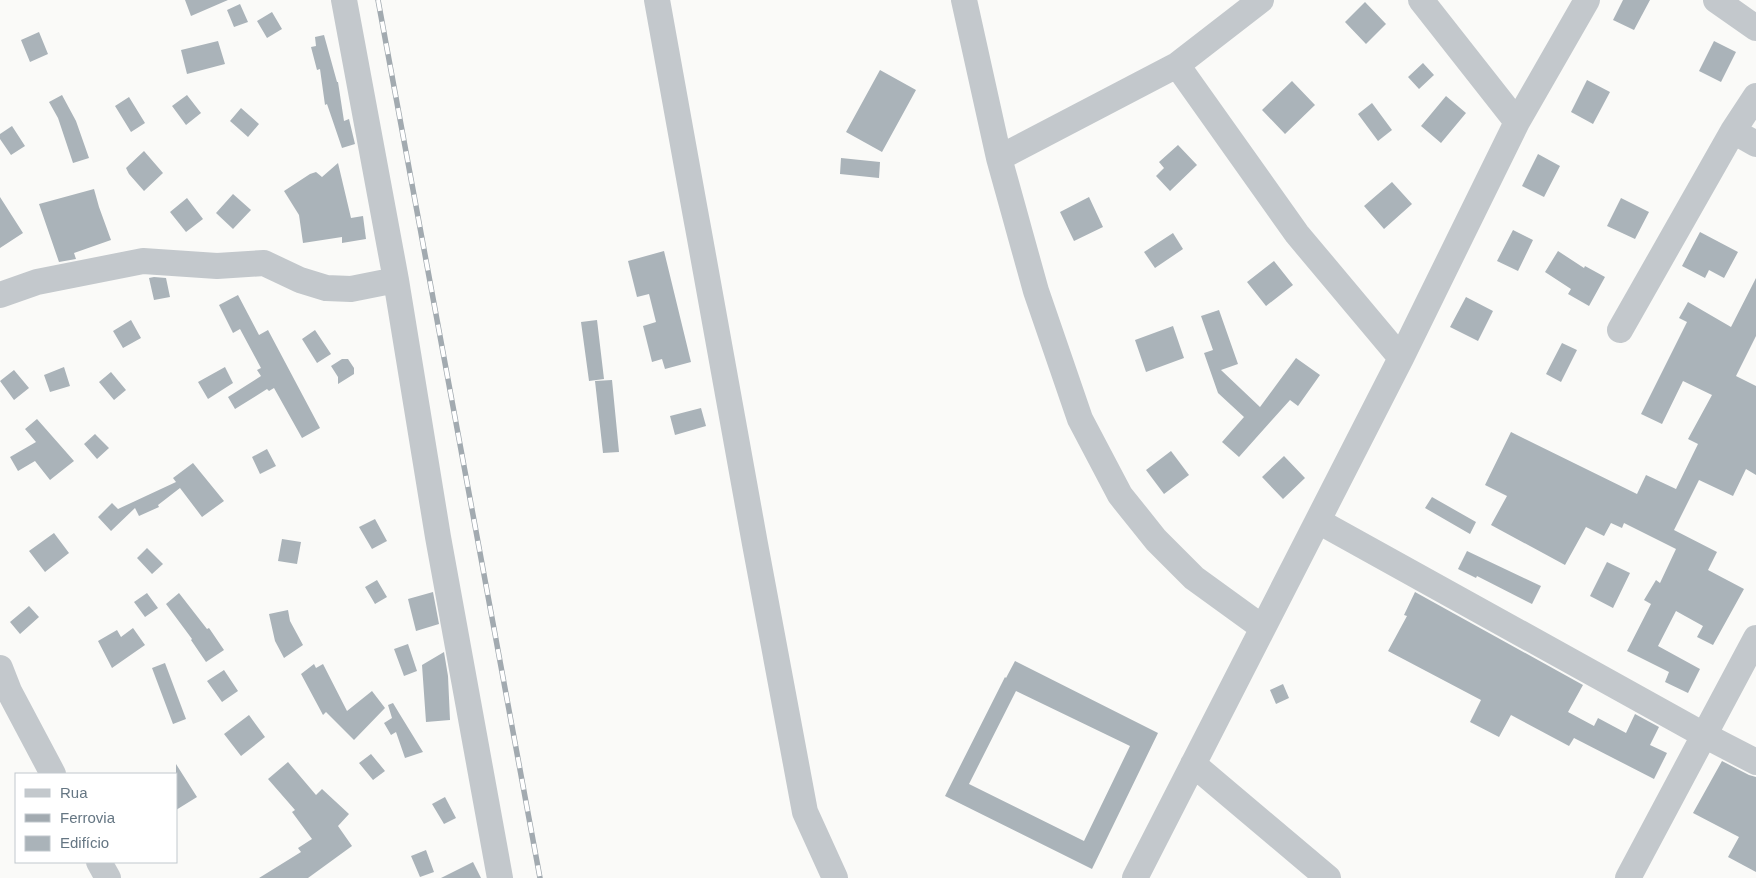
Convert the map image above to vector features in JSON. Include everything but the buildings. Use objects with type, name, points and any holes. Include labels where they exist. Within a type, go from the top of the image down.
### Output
[{"type":"street","points":[[344,0],[396,280],[438,537],[500,878]]},
{"type":"street","points":[[657,0],[756,554],[805,812],[835,878]]},
{"type":"street","points":[[964,0],[999,158],[1036,290],[1080,419],[1120,495],[1156,540],[1194,578],[1263,628]]},
{"type":"street","points":[[999,158],[1177,65],[1261,0]]},
{"type":"street","points":[[1421,0],[1517,122]]},
{"type":"street","points":[[1135,878],[1401,358],[1517,122],[1587,0]]},
{"type":"street","points":[[1716,0],[1756,28]]},
{"type":"street","points":[[1177,65],[1297,234],[1401,358]]},
{"type":"street","points":[[1620,330],[1756,96]]},
{"type":"street","points":[[1734,131],[1756,144]]},
{"type":"street","points":[[0,295],[37,282],[143,261],[217,266],[264,263],[300,280],[326,288],[351,289],[396,280]]},
{"type":"street","points":[[1318,521],[1756,762]]},
{"type":"street","points":[[1628,878],[1756,638]]},
{"type":"street","points":[[3,690],[52,773]]},
{"type":"street","points":[[1193,764],[1328,878]]},
{"type":"street","points":[[100,863],[108,878]]},
{"type":"railway","points":[[378,0],[540,878]]}]
